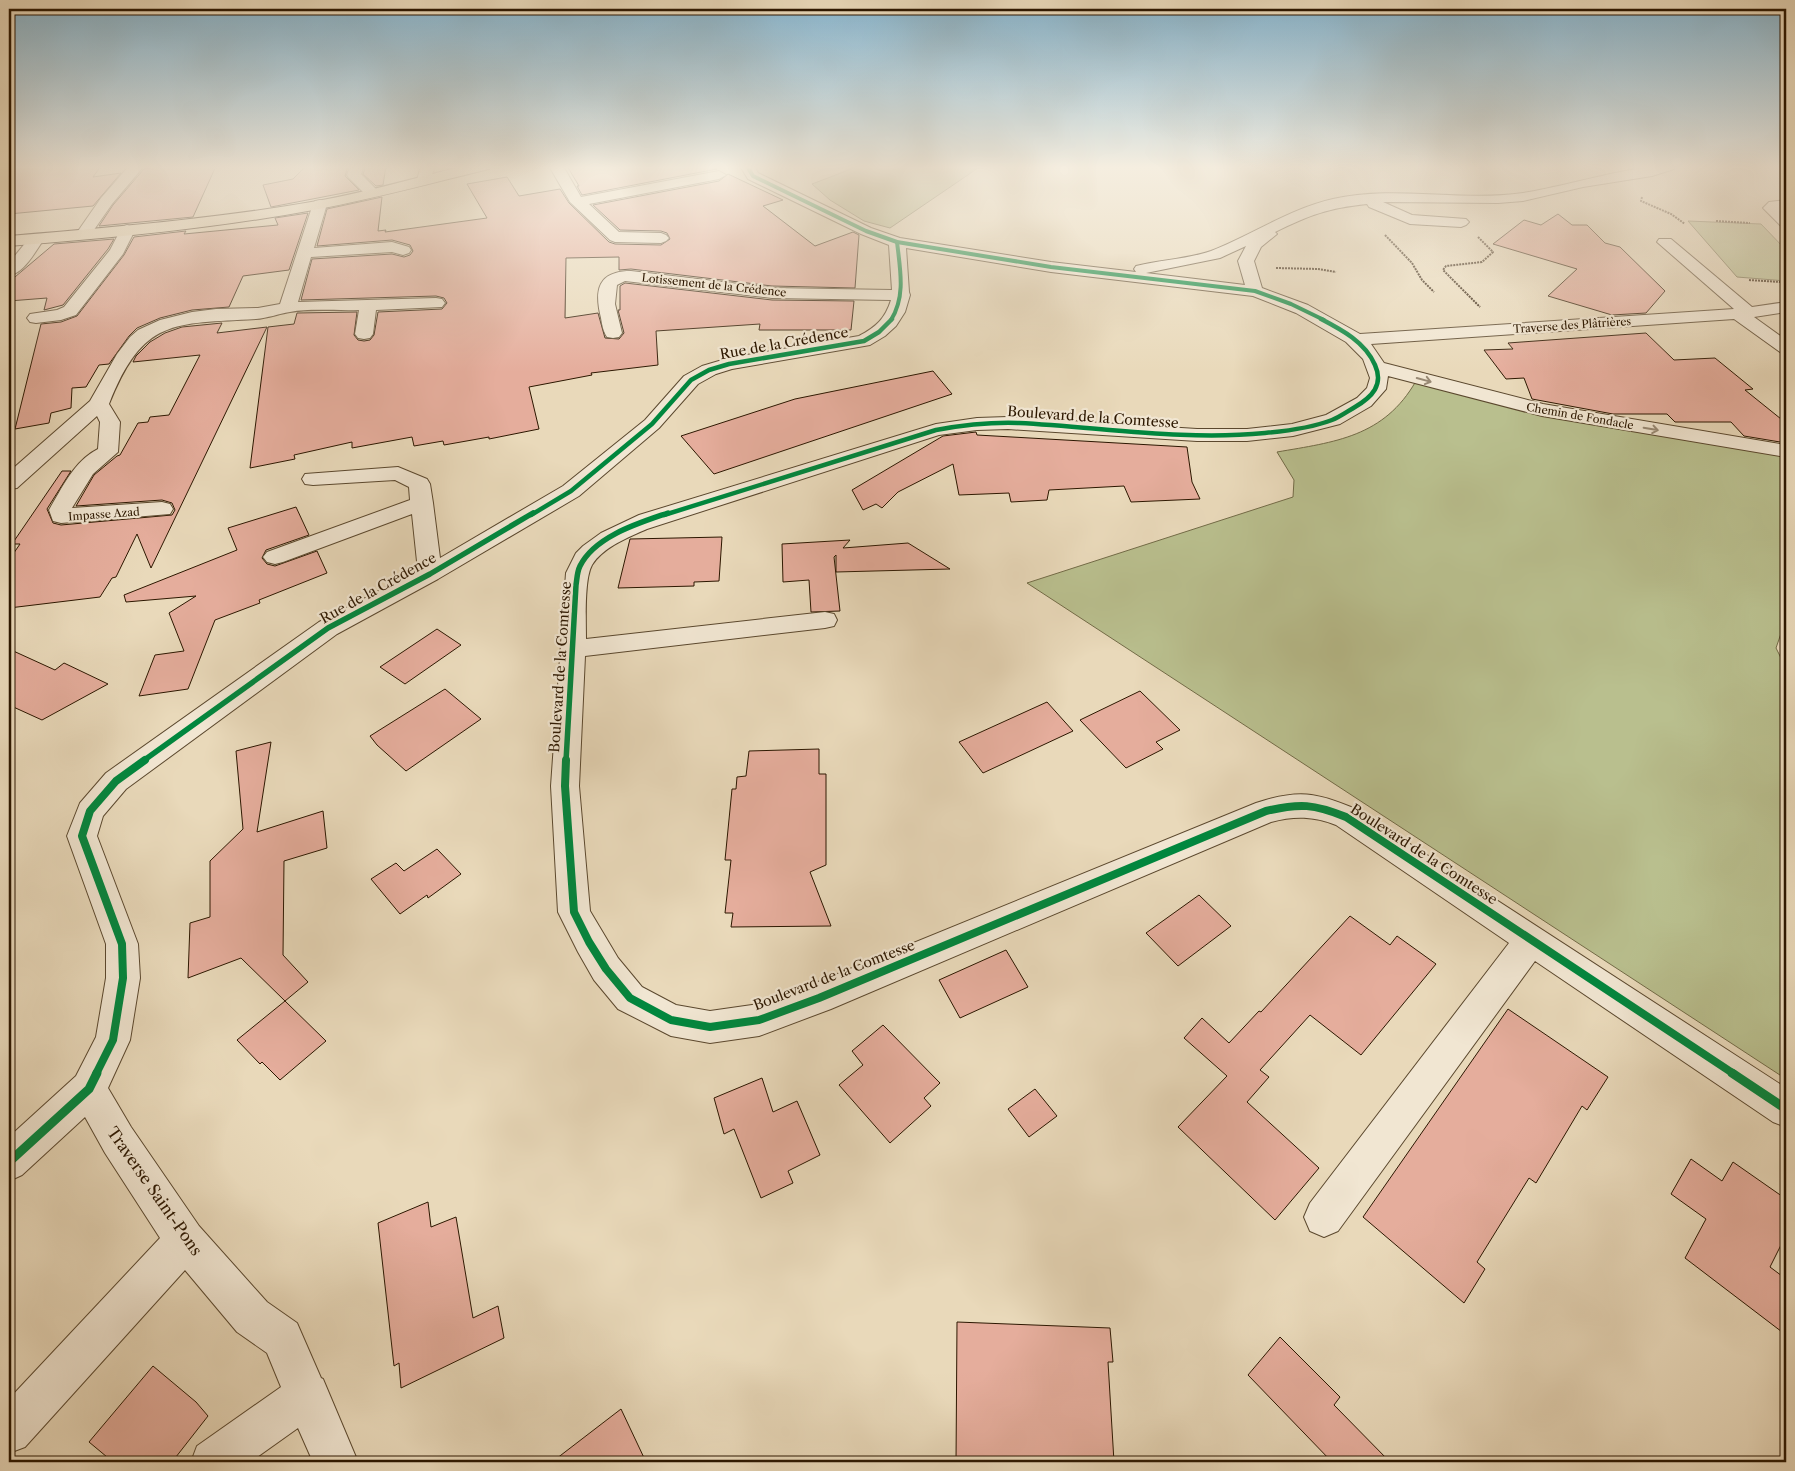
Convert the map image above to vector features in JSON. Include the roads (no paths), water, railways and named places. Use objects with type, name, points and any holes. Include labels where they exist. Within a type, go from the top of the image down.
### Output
[{"type":"main road","points":[[9,242],[78,235]]},
{"type":"street","points":[[36,318],[61,315],[70,311],[117,251],[125,235]]},
{"type":"street","points":[[288,307],[311,235]]},
{"type":"street","points":[[614,235],[616,237],[662,238]]},
{"type":"street","points":[[877,235],[898,242],[1051,267],[1133,276],[1252,283],[1279,298],[1323,318],[1357,340],[1377,367]]},
{"type":"street","points":[[1133,276],[1136,270],[1214,255],[1258,235]]},
{"type":"street","points":[[1252,283],[1246,261],[1255,244],[1268,235]]},
{"type":"street","points":[[13,268],[36,239]]},
{"type":"street","name":"Rue de la Crédence","points":[[9,1162],[89,1089],[113,1040],[124,978],[122,944],[82,836],[90,811],[116,781],[328,628],[430,574],[571,491],[652,424],[691,380],[709,370],[729,364],[864,342],[880,334],[888,326],[902,295],[898,242]]},
{"type":"street","points":[[1665,242],[1786,348]]},
{"type":"street","points":[[305,253],[392,247],[403,250]]},
{"type":"street","name":"Lotissement de la Crédence","points":[[613,333],[606,294],[608,285],[615,278],[630,276],[772,293],[902,295]]},
{"type":"street","points":[[9,483],[100,404],[105,389],[136,340],[149,331],[168,323],[192,318],[265,313],[279,311],[288,307],[436,303]]},
{"type":"street","points":[[364,334],[368,305]]},
{"type":"street","name":"Traverse des Plâtrières","points":[[1357,340],[1744,313],[1786,307]]},
{"type":"street","name":"Chemin de Fondacle","points":[[1377,367],[1542,410],[1786,451]]},
{"type":"street","name":"Boulevard de la Comtesse","points":[[1377,367],[1380,381],[1375,392],[1360,405],[1346,413],[1314,425],[1284,431],[1195,436],[1017,423],[964,425],[936,430],[646,520],[618,533],[597,546],[580,565],[576,585],[565,786],[574,912],[597,956],[630,998],[671,1020],[710,1026],[759,1020],[818,998],[1266,811],[1293,804],[1322,807],[1346,817],[1786,1108]]},
{"type":"street","name":"Impasse Azad","points":[[100,404],[110,422],[108,452],[90,462],[60,510],[61,516],[162,509]]},
{"type":"street","points":[[313,479],[398,474],[420,484],[430,574]]},
{"type":"street","points":[[274,557],[422,503]]},
{"type":"street","points":[[572,649],[825,620]]},
{"type":"street","points":[[1324,1217],[1531,940]]},
{"type":"street","name":"Traverse Saint-Pons","points":[[89,1089],[118,1140],[185,1240],[252,1318],[282,1338],[336,1462]]},
{"type":"street","points":[[9,1430],[185,1240]]},
{"type":"street","points":[[213,1462],[308,1394]]}]
